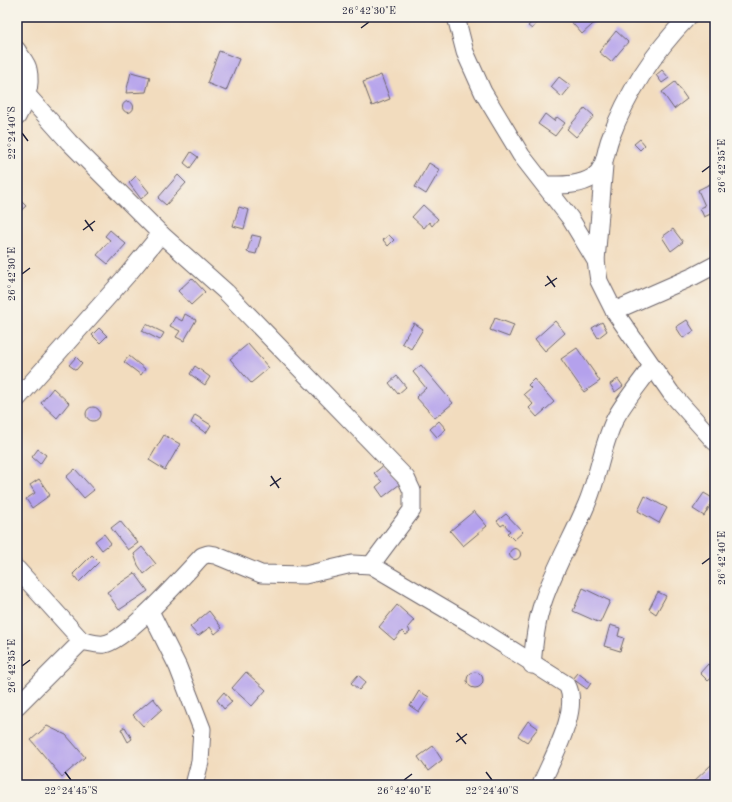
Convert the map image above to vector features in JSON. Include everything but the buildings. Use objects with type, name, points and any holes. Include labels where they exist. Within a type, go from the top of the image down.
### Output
[{"type":"street","points":[[456,17],[466,52],[483,92],[522,155],[570,218],[596,261]]},
{"type":"street","points":[[688,17],[668,38],[640,76],[621,111],[609,141],[604,165],[596,261],[599,281],[614,311],[671,393],[715,442]]},
{"type":"street","points":[[17,50],[28,68],[28,96],[17,117]]},
{"type":"street","points":[[28,96],[69,142],[161,234],[226,292],[406,478],[412,491],[412,510],[371,565]]},
{"type":"street","points":[[546,185],[566,186],[579,183],[594,177],[604,165]]},
{"type":"street","points":[[17,399],[129,273],[161,234]]},
{"type":"street","points":[[614,311],[694,276],[715,265]]},
{"type":"street","points":[[532,665],[535,635],[542,603],[596,481],[604,449],[614,420],[652,366]]},
{"type":"street","points":[[17,569],[82,642],[104,644],[119,636],[150,611],[202,556],[208,554],[261,574],[305,575],[352,564],[371,565],[471,624],[532,665],[567,685],[572,698],[568,719],[541,785]]},
{"type":"street","points":[[150,611],[178,667],[202,729],[200,762],[194,785]]},
{"type":"street","points":[[17,706],[82,642]]}]
